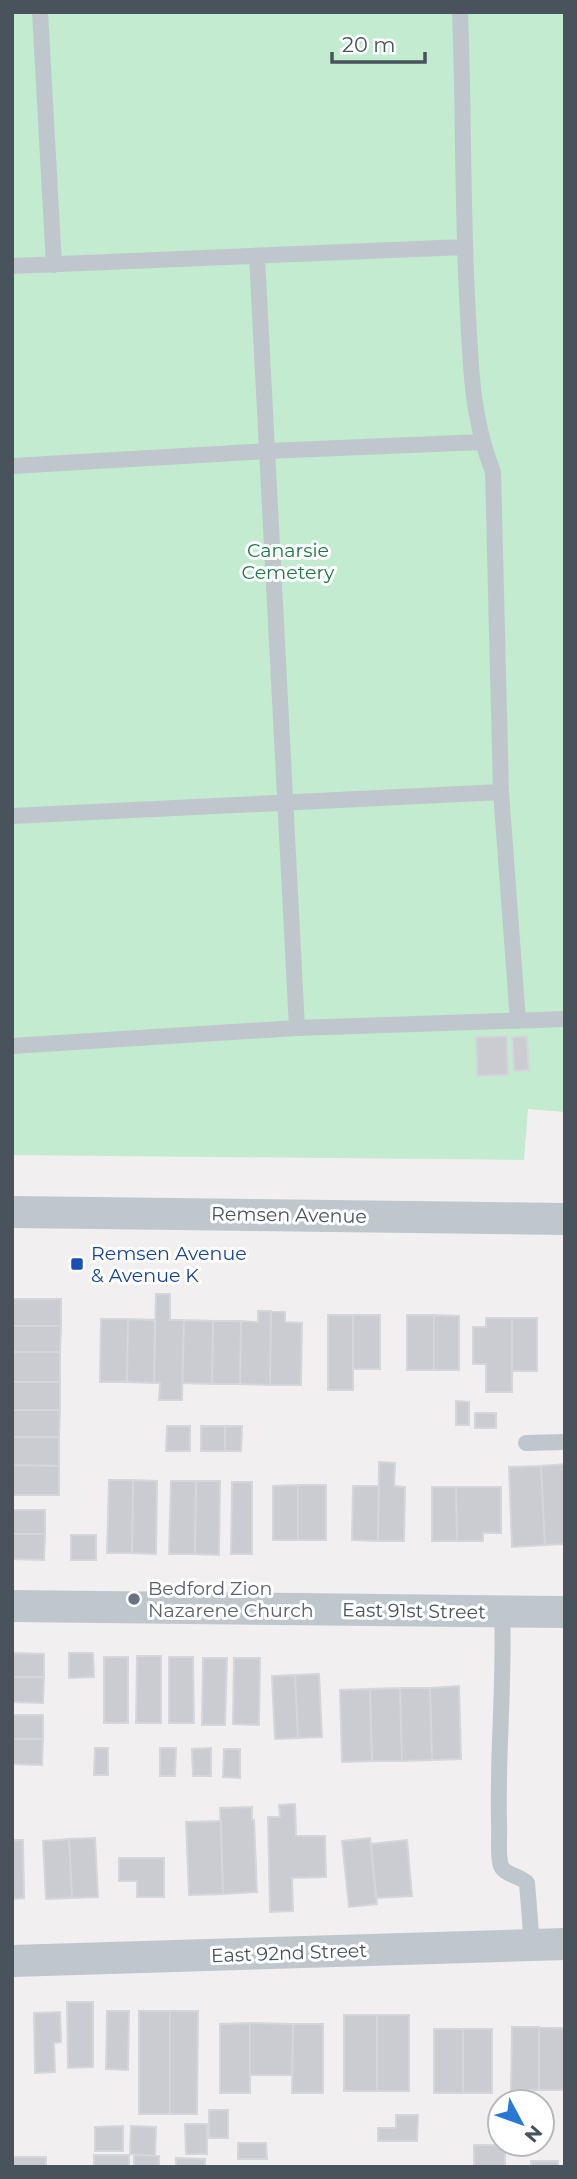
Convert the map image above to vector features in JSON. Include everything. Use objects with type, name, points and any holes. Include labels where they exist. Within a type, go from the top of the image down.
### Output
[{"type":"street","name":"Remsen Avenue","points":[[12,1212],[565,1219]]},
{"type":"street","name":"East 91st Street","points":[[12,1606],[565,1612]]},
{"type":"street","name":"East 92nd Street","points":[[12,1961],[565,1944]]},
{"type":"lane","points":[[40,12],[54,265]]},
{"type":"lane","points":[[460,12],[464,247],[473,401],[481,442],[493,472],[501,792],[518,1021]]},
{"type":"lane","points":[[12,266],[464,247]]},
{"type":"lane","points":[[257,257],[297,1028]]},
{"type":"lane","points":[[12,466],[481,442]]},
{"type":"lane","points":[[12,816],[501,792]]},
{"type":"lane","points":[[12,1046],[297,1028],[565,1018]]},
{"type":"lane","points":[[526,1443],[565,1442]]},
{"type":"lane","points":[[502,1612],[500,1864],[503,1869],[527,1883],[532,1945]]},
{"type":"green space","name":"Canarsie Cemetery","points":[[12,12],[565,12],[565,1112],[528,1109],[524,1160],[12,1155]]},
{"type":"building","points":[[507,1036],[508,1075],[477,1076],[476,1037]]},
{"type":"building","points":[[527,1036],[529,1070],[514,1071],[512,1037]]},
{"type":"building","points":[[156,1294],[170,1294],[170,1320],[184,1320],[182,1400],[159,1400],[160,1383],[154,1383]]},
{"type":"building","points":[[12,1299],[61,1299],[61,1326],[12,1326]]},
{"type":"building","points":[[258,1311],[271,1311],[270,1385],[240,1384],[241,1321],[258,1322]]},
{"type":"building","points":[[271,1311],[285,1312],[285,1322],[302,1323],[301,1385],[270,1385]]},
{"type":"building","points":[[328,1315],[353,1315],[353,1390],[328,1390]]},
{"type":"building","points":[[353,1315],[380,1315],[380,1369],[353,1369]]},
{"type":"building","points":[[407,1315],[434,1315],[434,1370],[407,1370]]},
{"type":"building","points":[[434,1315],[459,1316],[459,1370],[434,1370]]},
{"type":"building","points":[[486,1318],[512,1318],[512,1392],[486,1392],[486,1364],[473,1364],[473,1327],[486,1327]]},
{"type":"building","points":[[512,1318],[537,1318],[537,1371],[512,1371]]},
{"type":"building","points":[[101,1319],[128,1319],[127,1382],[100,1382]]},
{"type":"building","points":[[128,1319],[155,1320],[154,1383],[127,1382]]},
{"type":"building","points":[[184,1320],[213,1321],[212,1384],[182,1383]]},
{"type":"building","points":[[213,1321],[241,1321],[240,1384],[212,1384]]},
{"type":"building","points":[[12,1326],[61,1326],[60,1352],[12,1352]]},
{"type":"building","points":[[12,1352],[60,1352],[60,1382],[12,1382]]},
{"type":"building","points":[[12,1382],[60,1382],[60,1410],[12,1410]]},
{"type":"building","points":[[456,1401],[469,1402],[469,1425],[456,1425]]},
{"type":"building","points":[[12,1410],[60,1410],[59,1437],[12,1437]]},
{"type":"building","points":[[475,1413],[496,1413],[496,1428],[475,1428]]},
{"type":"building","points":[[167,1426],[190,1426],[190,1451],[166,1451]]},
{"type":"building","points":[[201,1426],[225,1426],[225,1451],[201,1451]]},
{"type":"building","points":[[225,1426],[242,1426],[241,1451],[225,1451]]},
{"type":"building","points":[[12,1437],[59,1437],[59,1466],[12,1465]]},
{"type":"building","points":[[379,1462],[395,1463],[394,1486],[405,1487],[404,1541],[378,1541]]},
{"type":"building","points":[[565,1464],[565,1544],[545,1545],[541,1466]]},
{"type":"building","points":[[12,1465],[59,1466],[59,1495],[12,1495]]},
{"type":"building","points":[[541,1466],[545,1545],[512,1547],[509,1467]]},
{"type":"building","points":[[109,1480],[133,1480],[132,1553],[107,1553]]},
{"type":"building","points":[[133,1480],[157,1481],[156,1554],[132,1553]]},
{"type":"building","points":[[171,1481],[196,1481],[195,1554],[169,1554]]},
{"type":"building","points":[[196,1481],[220,1481],[219,1555],[195,1554]]},
{"type":"building","points":[[232,1482],[252,1482],[252,1554],[231,1554]]},
{"type":"building","points":[[298,1485],[326,1485],[326,1540],[298,1540]]},
{"type":"building","points":[[298,1485],[298,1540],[273,1540],[273,1486]]},
{"type":"building","points":[[353,1486],[379,1486],[378,1541],[352,1540]]},
{"type":"building","points":[[432,1487],[456,1487],[457,1541],[432,1541]]},
{"type":"building","points":[[456,1487],[501,1487],[501,1533],[483,1533],[483,1541],[457,1541]]},
{"type":"building","points":[[12,1510],[45,1510],[45,1534],[12,1534]]},
{"type":"building","points":[[12,1534],[45,1534],[44,1560],[12,1559]]},
{"type":"building","points":[[71,1535],[96,1535],[96,1560],[71,1560]]},
{"type":"building","points":[[12,1653],[44,1654],[44,1677],[12,1677]]},
{"type":"building","points":[[69,1653],[93,1653],[94,1677],[69,1678]]},
{"type":"building","points":[[137,1656],[161,1656],[161,1723],[136,1723]]},
{"type":"building","points":[[104,1657],[128,1657],[128,1723],[104,1723]]},
{"type":"building","points":[[169,1657],[193,1657],[194,1723],[169,1723]]},
{"type":"building","points":[[203,1658],[227,1658],[225,1725],[202,1725]]},
{"type":"building","points":[[234,1658],[260,1658],[259,1725],[233,1724]]},
{"type":"building","points":[[319,1674],[322,1737],[298,1738],[295,1675]]},
{"type":"building","points":[[295,1675],[298,1738],[275,1739],[272,1676]]},
{"type":"building","points":[[12,1677],[44,1677],[43,1703],[12,1702]]},
{"type":"building","points":[[459,1686],[461,1759],[432,1760],[430,1688]]},
{"type":"building","points":[[400,1688],[430,1688],[432,1760],[402,1761]]},
{"type":"building","points":[[400,1688],[402,1761],[372,1761],[370,1689]]},
{"type":"building","points":[[370,1689],[372,1761],[342,1762],[340,1690]]},
{"type":"building","points":[[12,1715],[43,1715],[43,1739],[12,1739]]},
{"type":"building","points":[[12,1739],[43,1739],[42,1765],[12,1764]]},
{"type":"building","points":[[95,1748],[108,1748],[108,1775],[94,1775]]},
{"type":"building","points":[[160,1748],[176,1748],[175,1776],[160,1776]]},
{"type":"building","points":[[211,1748],[211,1776],[193,1776],[192,1749]]},
{"type":"building","points":[[224,1749],[240,1749],[240,1778],[223,1777]]},
{"type":"building","points":[[295,1804],[296,1836],[325,1836],[326,1877],[292,1878],[293,1911],[270,1912],[268,1817],[280,1817],[279,1805]]},
{"type":"building","points":[[252,1807],[257,1892],[223,1894],[220,1808]]},
{"type":"building","points":[[221,1821],[223,1894],[189,1895],[186,1822]]},
{"type":"building","points":[[95,1838],[98,1897],[72,1898],[69,1839]]},
{"type":"building","points":[[370,1838],[377,1904],[349,1907],[342,1841]]},
{"type":"building","points":[[69,1839],[72,1898],[46,1899],[43,1841]]},
{"type":"building","points":[[12,1840],[23,1840],[24,1898],[12,1899]]},
{"type":"building","points":[[407,1840],[412,1896],[376,1898],[371,1844]]},
{"type":"building","points":[[119,1858],[164,1858],[164,1897],[137,1897],[137,1881],[119,1881]]},
{"type":"building","points":[[67,2002],[93,2002],[93,2067],[68,2068]]},
{"type":"building","points":[[107,2011],[129,2011],[128,2070],[106,2069]]},
{"type":"building","points":[[139,2011],[170,2011],[170,2114],[139,2114]]},
{"type":"building","points":[[170,2011],[198,2011],[197,2114],[170,2114]]},
{"type":"building","points":[[60,2012],[61,2042],[54,2043],[55,2072],[35,2073],[34,2013]]},
{"type":"building","points":[[344,2015],[377,2015],[377,2091],[344,2091]]},
{"type":"building","points":[[377,2015],[409,2015],[409,2091],[377,2091]]},
{"type":"building","points":[[250,2023],[293,2024],[292,2075],[250,2075]]},
{"type":"building","points":[[250,2023],[250,2093],[220,2093],[220,2024]]},
{"type":"building","points":[[293,2024],[323,2024],[323,2093],[292,2093]]},
{"type":"building","points":[[512,2027],[539,2027],[539,2088],[511,2088]]},
{"type":"building","points":[[539,2027],[565,2028],[565,2090],[539,2088]]},
{"type":"building","points":[[434,2029],[463,2029],[463,2093],[434,2093]]},
{"type":"building","points":[[463,2029],[492,2029],[492,2088],[486,2088],[486,2093],[463,2093]]},
{"type":"building","points":[[209,2110],[228,2110],[228,2138],[209,2138]]},
{"type":"building","points":[[396,2115],[418,2115],[417,2141],[378,2141],[378,2128],[396,2128]]},
{"type":"building","points":[[185,2124],[207,2124],[207,2154],[186,2154]]},
{"type":"building","points":[[123,2126],[123,2151],[95,2151],[95,2127]]},
{"type":"building","points":[[131,2126],[156,2127],[155,2156],[130,2154]]},
{"type":"building","points":[[238,2143],[266,2143],[267,2159],[238,2159]]},
{"type":"building","points":[[474,2145],[486,2145],[486,2158],[505,2158],[505,2167],[474,2167]]},
{"type":"building","points":[[94,2155],[129,2155],[129,2167],[94,2167]]},
{"type":"building","points":[[134,2155],[159,2156],[159,2167],[134,2167]]},
{"type":"building","points":[[12,2157],[46,2157],[46,2167],[12,2167]]},
{"type":"building","points":[[176,2158],[205,2159],[205,2167],[176,2167]]},
{"type":"building","points":[[531,2161],[558,2161],[558,2167],[531,2167]]},
{"type":"place","name":"Remsen Avenue & Avenue K","points":[[77,1264]]},
{"type":"place","name":"Bedford Zion Nazarene Church","points":[[134,1599]]}]
